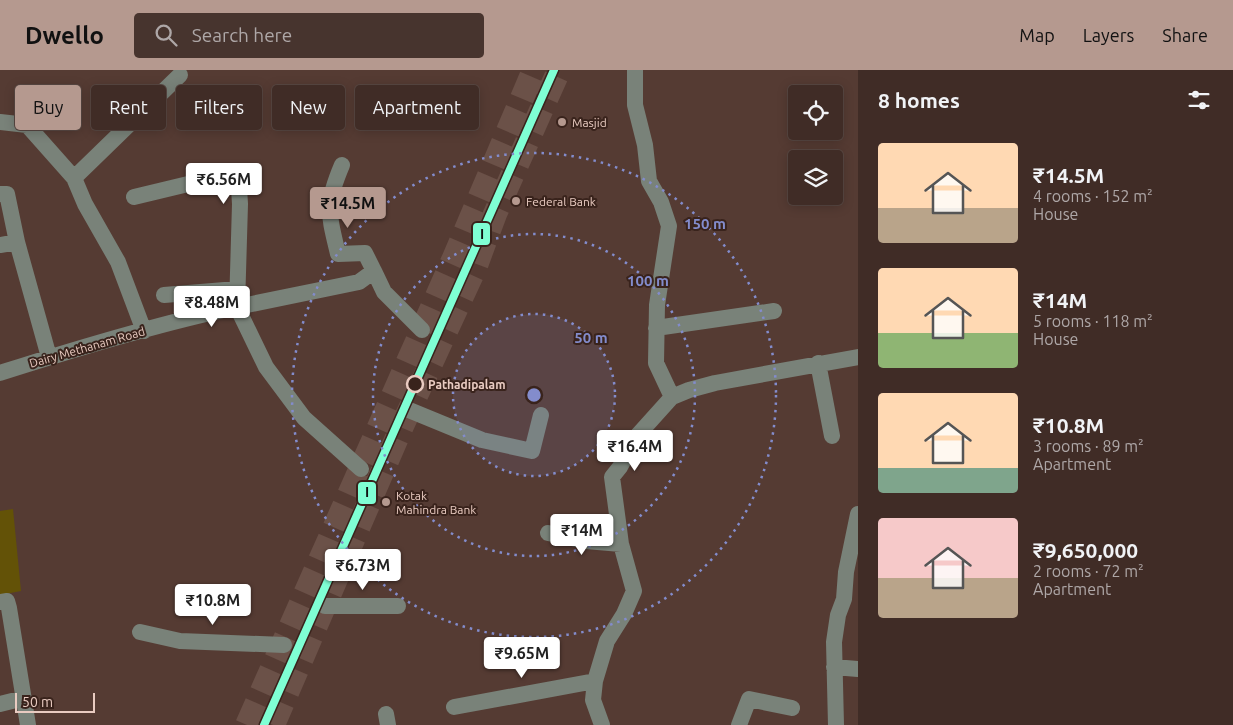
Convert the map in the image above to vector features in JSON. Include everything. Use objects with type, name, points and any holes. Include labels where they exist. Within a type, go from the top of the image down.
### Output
[{"type":"street","points":[[635,70],[635,105],[645,145],[649,182],[661,202],[669,226],[657,305],[656,363],[672,397]]},
{"type":"street","points":[[74,178],[180,75]]},
{"type":"street","points":[[0,122],[27,125],[74,178],[85,204],[118,262],[144,331]]},
{"type":"street","points":[[342,164],[331,190],[328,214],[338,254],[365,253],[384,292],[422,330]]},
{"type":"street","points":[[134,197],[238,172],[240,204],[237,307],[266,367],[304,418],[361,469]]},
{"type":"street","points":[[0,194],[7,194],[17,242],[49,357]]},
{"type":"street","points":[[0,245],[17,242]]},
{"type":"street","name":"Dairy Methanam Road","points":[[0,373],[49,357],[191,317],[359,282],[374,270]]},
{"type":"street","points":[[164,295],[237,289]]},
{"type":"street","points":[[656,328],[774,311]]},
{"type":"street","points":[[602,725],[593,700],[595,681],[607,641],[624,614],[634,591],[621,544],[612,477],[620,467],[636,437],[672,397],[688,390],[715,383],[785,372],[818,363],[858,357]]},
{"type":"street","points":[[818,363],[832,436]]},
{"type":"street","points":[[409,410],[482,440],[532,451],[541,415]]},
{"type":"street","points":[[836,725],[834,642],[838,615],[844,599],[846,572],[858,514]]},
{"type":"street","points":[[548,533],[586,541],[621,544]]},
{"type":"street","points":[[0,602],[7,601],[9,608],[28,725]]},
{"type":"street","points":[[325,606],[398,606]]},
{"type":"street","points":[[140,632],[180,641],[284,645]]},
{"type":"street","points":[[834,667],[858,669]]},
{"type":"street","points":[[454,707],[595,681]]},
{"type":"street","points":[[0,704],[24,698]]},
{"type":"street","points":[[739,725],[749,699],[792,708]]},
{"type":"shaded area","points":[[13,509],[21,591],[0,595],[0,511]]},
{"type":"tunnel","points":[[247,725],[454,258],[534,70]]},
{"type":"tunnel","points":[[273,725],[402,426],[475,268],[495,214],[559,70]]},
{"type":"transit line","name":"I","points":[[264,725],[554,70]]},
{"type":"place","name":"Masjid","points":[[562,122]]},
{"type":"place","name":"Federal Bank","points":[[516,201]]},
{"type":"place","name":"Pathadipalam","points":[[415,384]]},
{"type":"place","name":"Kotak Mahindra Bank","points":[[386,502]]}]
